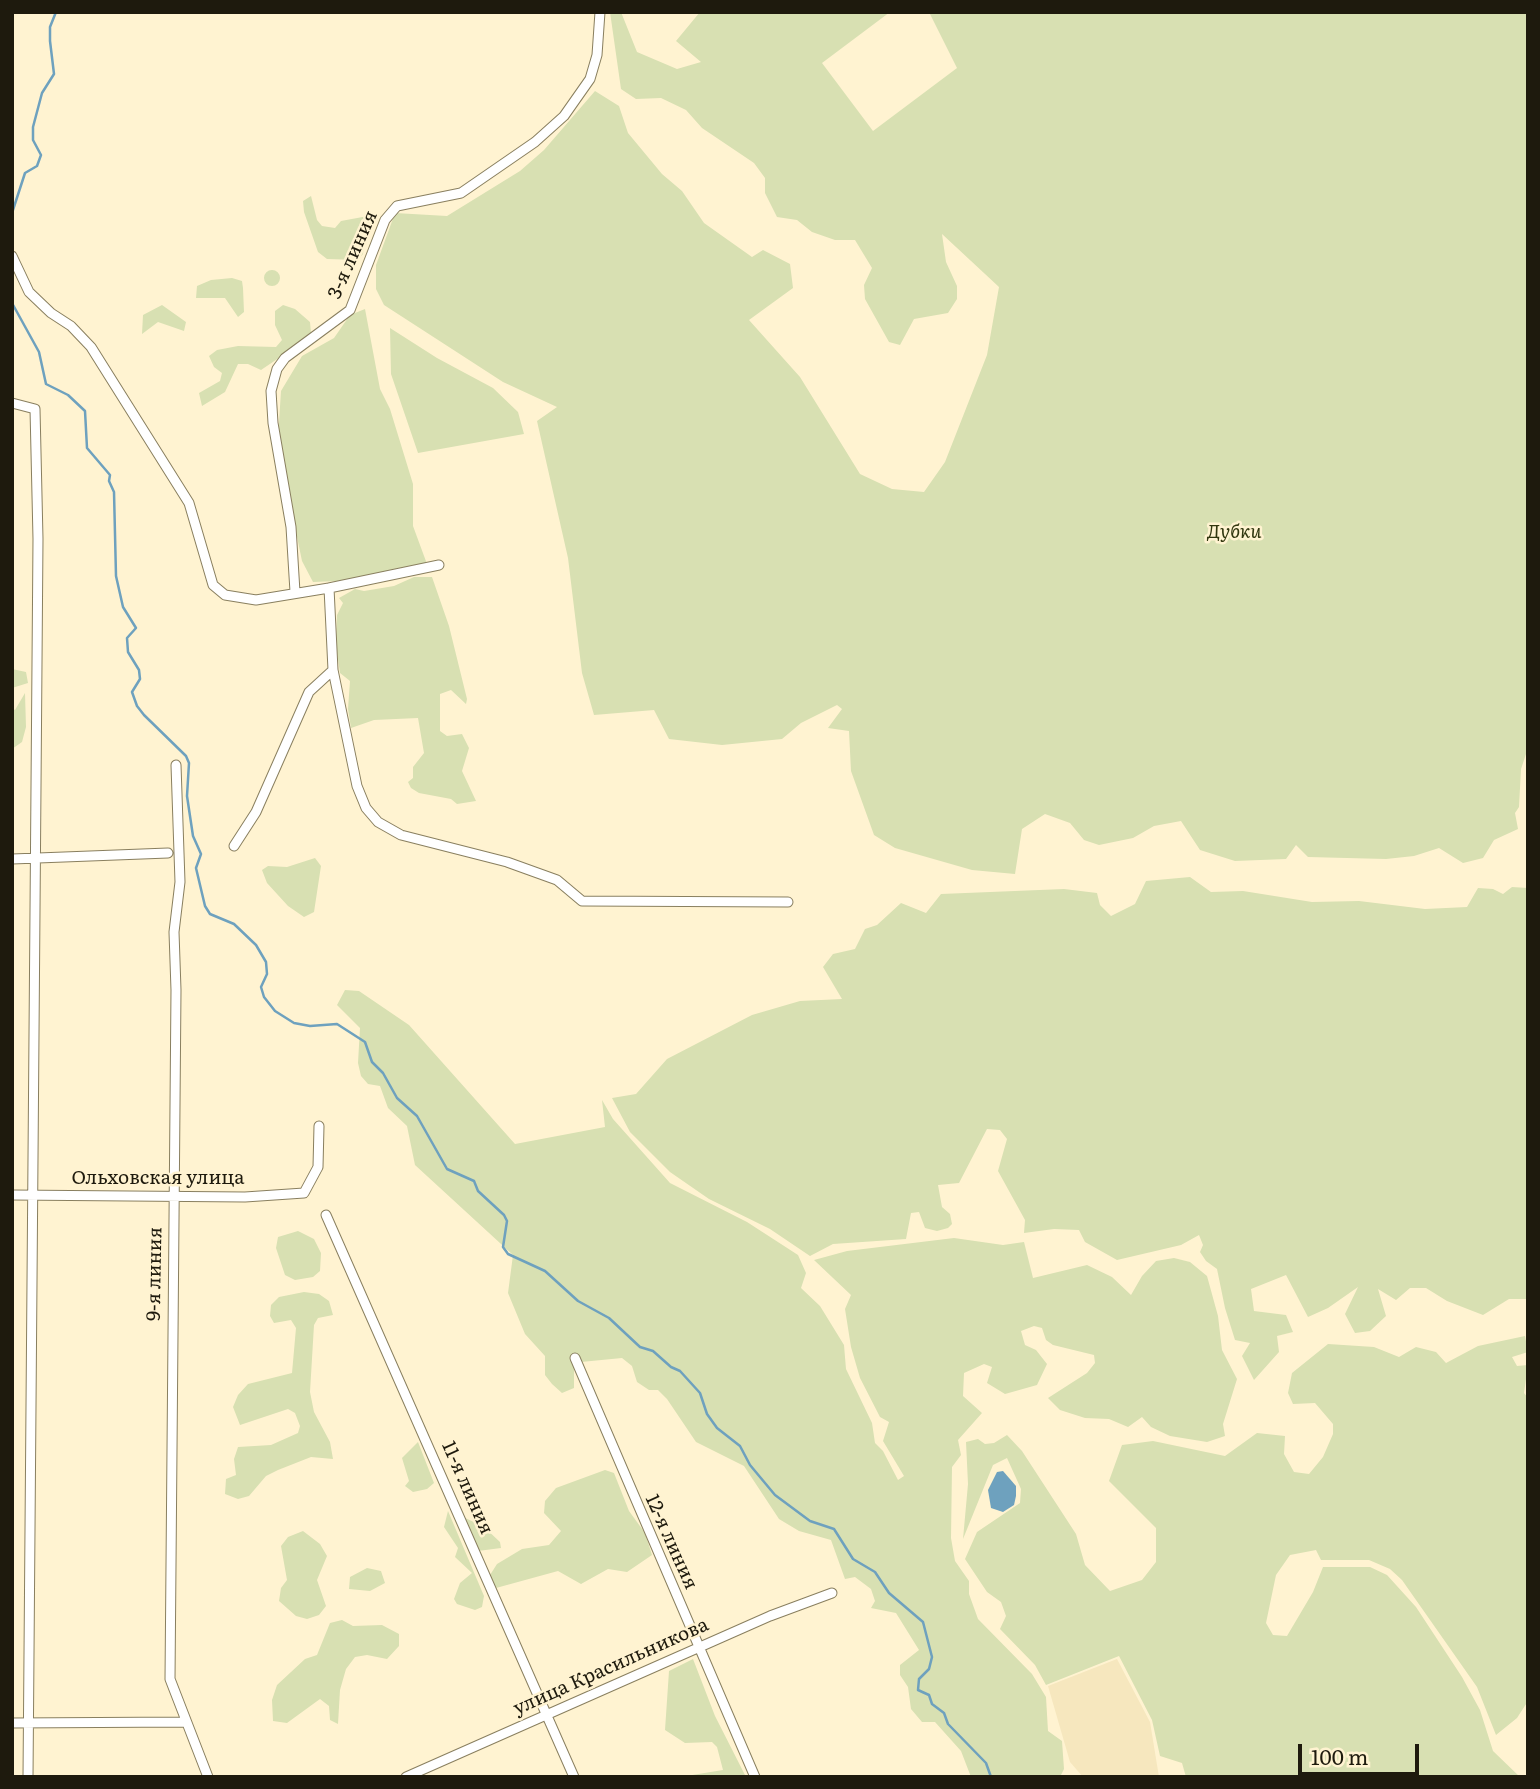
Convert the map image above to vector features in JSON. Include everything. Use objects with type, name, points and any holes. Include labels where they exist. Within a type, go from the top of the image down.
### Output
[{"type":"street","name":"3-я линия","points":[[295,592],[291,527],[273,423],[271,391],[277,369],[285,358],[350,310],[385,220],[397,206],[468,189],[536,142],[564,116],[590,79],[597,55],[600,12]]},
{"type":"street","points":[[12,256],[29,292],[51,313],[71,326],[91,347],[189,503],[213,585],[225,595],[256,600],[330,588],[439,565]]},
{"type":"street","points":[[12,403],[35,409],[38,540],[28,1777]]},
{"type":"street","points":[[330,588],[333,670],[357,786],[366,808],[378,822],[401,835],[507,862],[557,880],[582,901],[788,902]]},
{"type":"street","points":[[234,846],[256,812],[309,692],[333,670]]},
{"type":"street","name":"9-я линия","points":[[176,765],[180,882],[174,932],[170,1679],[208,1777]]},
{"type":"street","points":[[12,859],[168,853]]},
{"type":"street","name":"Ольховская улица","points":[[12,1195],[246,1197],[303,1193],[318,1167],[319,1126]]},
{"type":"street","name":"11-я линия","points":[[326,1215],[574,1777]]},
{"type":"street","name":"12-я линия","points":[[575,1358],[755,1777]]},
{"type":"street","name":"улица Красильникова","points":[[406,1777],[698,1648],[832,1593]]},
{"type":"street","points":[[12,1723],[185,1722]]},
{"type":"shaded area","points":[[1117,1659],[1150,1722],[1159,1777],[1083,1777],[1070,1762],[1048,1686]]},
{"type":"green space","name":"Дубки","points":[[610,12],[621,12],[637,52],[677,69],[701,62],[676,41],[700,12],[890,12],[822,63],[873,131],[957,68],[929,12],[1528,12],[1528,748],[1521,769],[1519,807],[1515,813],[1518,829],[1494,840],[1483,858],[1463,863],[1439,848],[1414,856],[1386,859],[1308,857],[1296,845],[1286,859],[1235,861],[1200,850],[1181,821],[1154,826],[1133,838],[1099,845],[1084,840],[1070,823],[1045,814],[1022,829],[1015,874],[972,870],[895,848],[874,835],[851,771],[849,731],[828,728],[842,709],[837,705],[801,723],[782,739],[722,745],[669,739],[654,710],[594,715],[582,673],[568,558],[537,421],[557,407],[503,382],[384,305],[376,289],[376,265],[395,213],[447,216],[520,171],[544,150],[595,91],[619,106],[628,133],[662,174],[682,191],[704,223],[752,257],[763,250],[790,264],[793,288],[749,320],[800,377],[860,474],[892,489],[924,492],[945,462],[987,355],[999,287],[942,234],[946,262],[957,286],[957,299],[948,313],[914,319],[900,345],[889,342],[865,299],[864,285],[872,268],[855,240],[835,240],[812,232],[797,220],[777,217],[765,193],[765,178],[754,163],[702,128],[686,110],[661,98],[636,99],[621,89]]},
{"type":"green space","points":[[311,196],[317,220],[322,226],[335,228],[341,221],[368,216],[373,222],[365,235],[363,254],[358,260],[327,259],[318,252],[304,212],[303,201]]},
{"type":"green space","points":[[269,270],[275,270],[280,278],[278,284],[269,286],[264,281],[264,275]]},
{"type":"green space","points":[[232,278],[242,281],[244,312],[238,317],[225,298],[196,298],[197,286],[211,280]]},
{"type":"green space","points":[[162,305],[186,322],[184,331],[158,322],[142,334],[143,315]]},
{"type":"green space","points":[[283,305],[295,309],[310,322],[311,333],[304,341],[261,370],[248,364],[238,364],[225,392],[202,406],[199,393],[220,381],[222,373],[214,367],[209,356],[217,350],[238,346],[276,347],[282,340],[275,325],[275,311]]},
{"type":"green space","points":[[365,309],[380,389],[390,409],[413,484],[413,526],[427,564],[338,581],[313,582],[302,561],[281,459],[278,438],[281,391],[302,356],[334,338],[350,315]]},
{"type":"green space","points":[[390,328],[437,358],[493,388],[518,412],[524,434],[418,453],[391,374]]},
{"type":"green space","points":[[414,577],[432,577],[449,626],[467,699],[466,704],[451,690],[440,694],[440,731],[447,736],[462,734],[469,748],[462,771],[476,801],[457,804],[451,799],[419,793],[411,788],[408,782],[413,778],[413,767],[424,753],[418,718],[374,720],[351,728],[348,709],[350,681],[340,673],[336,645],[337,615],[343,603],[339,598],[355,589],[364,591],[394,586]]},
{"type":"green space","points":[[12,669],[26,672],[28,683],[12,688]]},
{"type":"green space","points":[[25,693],[26,727],[22,742],[12,749],[12,708],[15,710]]},
{"type":"green space","points":[[315,858],[321,866],[314,912],[304,917],[288,906],[267,883],[262,870],[268,866],[287,867]]},
{"type":"green space","points":[[1190,877],[1211,892],[1243,891],[1312,902],[1359,901],[1425,909],[1467,907],[1478,888],[1493,889],[1503,894],[1512,887],[1528,888],[1528,1299],[1509,1299],[1483,1315],[1447,1301],[1426,1288],[1410,1288],[1396,1300],[1378,1289],[1386,1316],[1370,1331],[1355,1333],[1345,1314],[1358,1287],[1328,1308],[1308,1317],[1286,1275],[1251,1289],[1254,1311],[1286,1315],[1293,1332],[1277,1336],[1279,1352],[1254,1380],[1242,1356],[1250,1343],[1235,1340],[1217,1269],[1206,1261],[1200,1252],[1203,1245],[1199,1235],[1181,1245],[1117,1260],[1085,1242],[1079,1230],[1054,1229],[1024,1233],[1025,1220],[998,1171],[1007,1139],[1000,1130],[987,1129],[959,1183],[938,1185],[942,1207],[950,1214],[952,1224],[948,1228],[937,1231],[925,1228],[919,1212],[911,1213],[906,1239],[833,1244],[810,1256],[770,1229],[709,1199],[670,1172],[630,1132],[612,1098],[636,1094],[667,1059],[752,1015],[800,1001],[842,999],[823,967],[833,954],[855,949],[865,929],[877,925],[901,903],[926,913],[941,894],[1064,889],[1097,893],[1100,905],[1111,916],[1135,904],[1146,881]]},
{"type":"green space","points":[[345,990],[359,991],[409,1025],[515,1144],[605,1127],[602,1100],[613,1119],[670,1183],[747,1222],[798,1255],[806,1273],[801,1288],[820,1306],[844,1345],[846,1369],[872,1423],[875,1443],[883,1451],[898,1480],[904,1476],[883,1441],[889,1422],[880,1417],[860,1378],[851,1347],[845,1309],[851,1295],[814,1260],[847,1251],[954,1238],[1003,1245],[1024,1242],[1033,1278],[1087,1265],[1112,1277],[1131,1295],[1142,1276],[1156,1261],[1174,1258],[1190,1262],[1207,1276],[1218,1316],[1222,1350],[1237,1379],[1223,1424],[1225,1436],[1207,1442],[1170,1436],[1151,1427],[1142,1417],[1128,1427],[1109,1419],[1085,1418],[1060,1410],[1048,1398],[1087,1373],[1095,1363],[1094,1355],[1053,1345],[1046,1340],[1042,1328],[1034,1326],[1021,1331],[1025,1345],[1036,1350],[1047,1364],[1037,1385],[1005,1394],[987,1383],[992,1367],[984,1364],[964,1373],[963,1396],[982,1413],[958,1440],[961,1455],[952,1467],[951,1538],[955,1561],[969,1581],[969,1594],[978,1619],[1032,1674],[1046,1697],[1048,1731],[1062,1741],[1064,1769],[1060,1777],[971,1777],[961,1751],[935,1722],[922,1722],[911,1709],[908,1687],[900,1675],[900,1665],[919,1650],[896,1613],[871,1608],[875,1601],[871,1589],[855,1577],[845,1579],[831,1540],[799,1531],[779,1519],[744,1466],[696,1442],[667,1399],[658,1390],[649,1390],[637,1382],[632,1366],[622,1358],[581,1362],[574,1369],[574,1388],[562,1393],[552,1384],[545,1375],[545,1356],[525,1334],[508,1293],[513,1255],[415,1165],[407,1126],[388,1108],[380,1086],[368,1084],[361,1076],[358,1063],[360,1028],[337,1005]]},
{"type":"green space","points":[[298,1231],[314,1239],[321,1253],[320,1271],[313,1277],[295,1280],[285,1275],[276,1248],[278,1237]]},
{"type":"green space","points":[[304,1292],[319,1294],[329,1301],[333,1315],[318,1318],[314,1325],[310,1392],[314,1412],[330,1442],[333,1459],[311,1457],[278,1470],[266,1476],[249,1496],[238,1499],[225,1494],[226,1479],[236,1475],[234,1459],[238,1447],[271,1445],[298,1433],[300,1426],[295,1413],[288,1409],[240,1425],[233,1407],[238,1395],[248,1384],[292,1373],[296,1328],[291,1320],[274,1323],[270,1316],[271,1305],[279,1297]]},
{"type":"green space","points":[[1525,1336],[1528,1352],[1512,1357],[1517,1366],[1528,1365],[1524,1393],[1528,1398],[1528,1701],[1517,1718],[1496,1735],[1477,1687],[1402,1580],[1390,1569],[1369,1560],[1321,1560],[1316,1550],[1290,1555],[1276,1575],[1266,1623],[1273,1635],[1287,1636],[1313,1592],[1323,1567],[1370,1567],[1387,1575],[1416,1607],[1462,1677],[1480,1710],[1493,1751],[1520,1777],[1186,1777],[1182,1763],[1160,1756],[1152,1720],[1119,1656],[1046,1685],[1035,1665],[1000,1629],[1006,1616],[1001,1602],[987,1592],[965,1559],[977,1532],[1020,1503],[1021,1489],[1007,1458],[993,1465],[963,1539],[968,1484],[966,1442],[978,1439],[985,1444],[994,1443],[1007,1435],[1022,1451],[1076,1534],[1085,1565],[1110,1591],[1142,1580],[1156,1562],[1156,1528],[1109,1481],[1122,1445],[1153,1441],[1225,1456],[1257,1433],[1285,1436],[1284,1454],[1294,1472],[1309,1474],[1323,1457],[1333,1434],[1333,1424],[1315,1403],[1293,1404],[1288,1393],[1292,1373],[1328,1344],[1374,1347],[1399,1357],[1416,1347],[1436,1352],[1446,1363],[1478,1346]]},
{"type":"green space","points":[[418,1442],[434,1483],[427,1489],[413,1492],[405,1486],[409,1481],[402,1458]]},
{"type":"green space","points":[[605,1470],[614,1473],[629,1511],[645,1533],[652,1555],[627,1572],[608,1569],[581,1584],[558,1571],[496,1588],[490,1575],[497,1564],[522,1549],[549,1545],[561,1531],[544,1513],[545,1501],[556,1488]]},
{"type":"green space","points":[[448,1511],[484,1596],[482,1607],[475,1610],[457,1604],[454,1599],[460,1583],[472,1573],[455,1557],[458,1548],[444,1527]]},
{"type":"green space","points":[[457,1514],[484,1527],[500,1542],[501,1548],[478,1551]]},
{"type":"green space","points":[[303,1531],[320,1544],[327,1556],[317,1580],[326,1606],[319,1615],[307,1619],[296,1616],[279,1601],[281,1588],[287,1580],[281,1546],[288,1537]]},
{"type":"green space","points":[[367,1568],[381,1571],[385,1583],[370,1591],[349,1589],[350,1577]]},
{"type":"green space","points":[[342,1620],[353,1626],[382,1625],[399,1634],[399,1646],[387,1659],[367,1655],[355,1657],[346,1669],[340,1690],[338,1724],[330,1720],[329,1706],[320,1699],[287,1723],[273,1721],[272,1700],[277,1685],[305,1659],[317,1655],[330,1623]]},
{"type":"green space","points":[[693,1659],[715,1716],[746,1777],[680,1777],[723,1770],[717,1747],[712,1742],[685,1743],[665,1730],[669,1671]]},
{"type":"water","points":[[1003,1471],[1016,1486],[1016,1496],[1014,1505],[1003,1512],[991,1508],[988,1490],[997,1472]]},
{"type":"waterway","points":[[12,213],[25,173],[37,166],[41,155],[33,140],[33,127],[42,93],[54,74],[50,27],[56,12]]},
{"type":"waterway","points":[[12,303],[39,352],[46,384],[68,395],[85,411],[87,448],[110,475],[109,481],[114,492],[116,576],[123,607],[136,628],[127,638],[128,652],[139,670],[140,679],[132,692],[144,715],[186,756],[189,763],[187,796],[193,836],[201,854],[196,868],[205,906],[210,914],[234,924],[256,945],[266,962],[267,974],[261,987],[264,997],[275,1011],[294,1023],[310,1026],[337,1024],[365,1042],[372,1062],[383,1073],[397,1098],[417,1116],[447,1169],[474,1181],[478,1191],[504,1215],[507,1221],[503,1247],[508,1254],[545,1271],[578,1301],[609,1318],[640,1347],[653,1351],[671,1367],[680,1371],[700,1393],[707,1414],[717,1428],[740,1446],[750,1465],[775,1495],[810,1521],[834,1529],[853,1559],[875,1572],[889,1593],[923,1622],[932,1657],[929,1669],[919,1679],[918,1690],[929,1695],[932,1704],[944,1713],[948,1724],[986,1763],[991,1777]]}]
